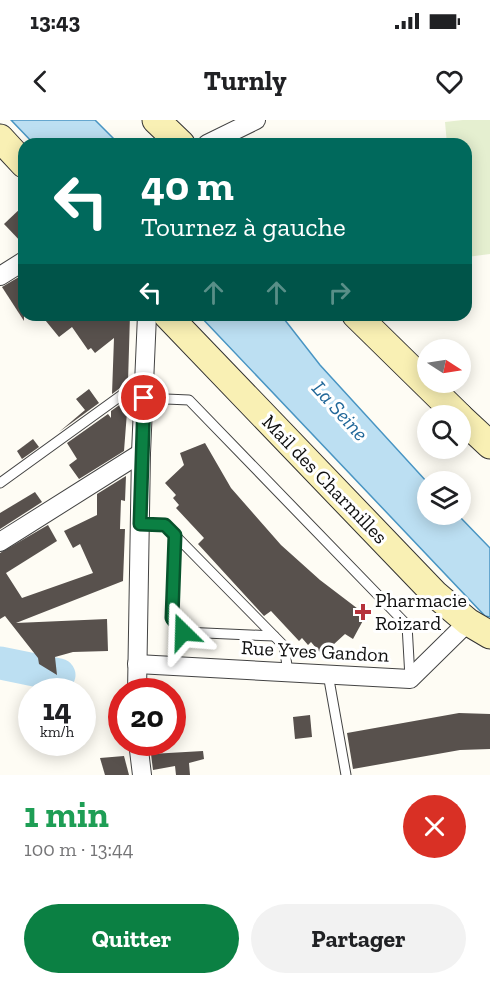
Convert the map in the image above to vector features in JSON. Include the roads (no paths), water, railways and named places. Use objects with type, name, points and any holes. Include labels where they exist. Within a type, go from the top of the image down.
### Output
[{"type":"main road","points":[[156,120],[175,138]]},
{"type":"main road","points":[[0,138],[18,158]]},
{"type":"main road","name":"Mail des Charmilles","points":[[172,321],[435,594],[479,629]]},
{"type":"main road","points":[[362,321],[449,405]]},
{"type":"main road","points":[[471,427],[490,446]]},
{"type":"street","points":[[219,138],[256,120]]},
{"type":"street","points":[[0,276],[18,265]]},
{"type":"street","points":[[137,678],[141,453],[147,321]]},
{"type":"street","points":[[0,542],[141,453]]},
{"type":"street","name":"Rue Yves Gandon","points":[[137,664],[410,679],[479,629]]},
{"type":"street","points":[[140,756],[142,775]]},
{"type":"lane","points":[[0,483],[144,379]]},
{"type":"lane","points":[[144,398],[189,400],[407,625],[410,679]]},
{"type":"lane","points":[[140,524],[165,525],[284,646],[288,672]]},
{"type":"lane","points":[[175,535],[172,618],[183,632],[274,636]]},
{"type":"lane","points":[[328,674],[346,775]]},
{"type":"water","points":[[11,120],[95,120],[113,138],[28,138]]},
{"type":"water","name":"La Seine","points":[[205,321],[286,321],[320,365],[417,471],[417,525],[468,525],[490,548],[490,617],[485,616]]},
{"type":"waterway","points":[[0,663],[59,675]]},
{"type":"place","name":"Pharmacie Roizard","points":[[363,612]]}]
